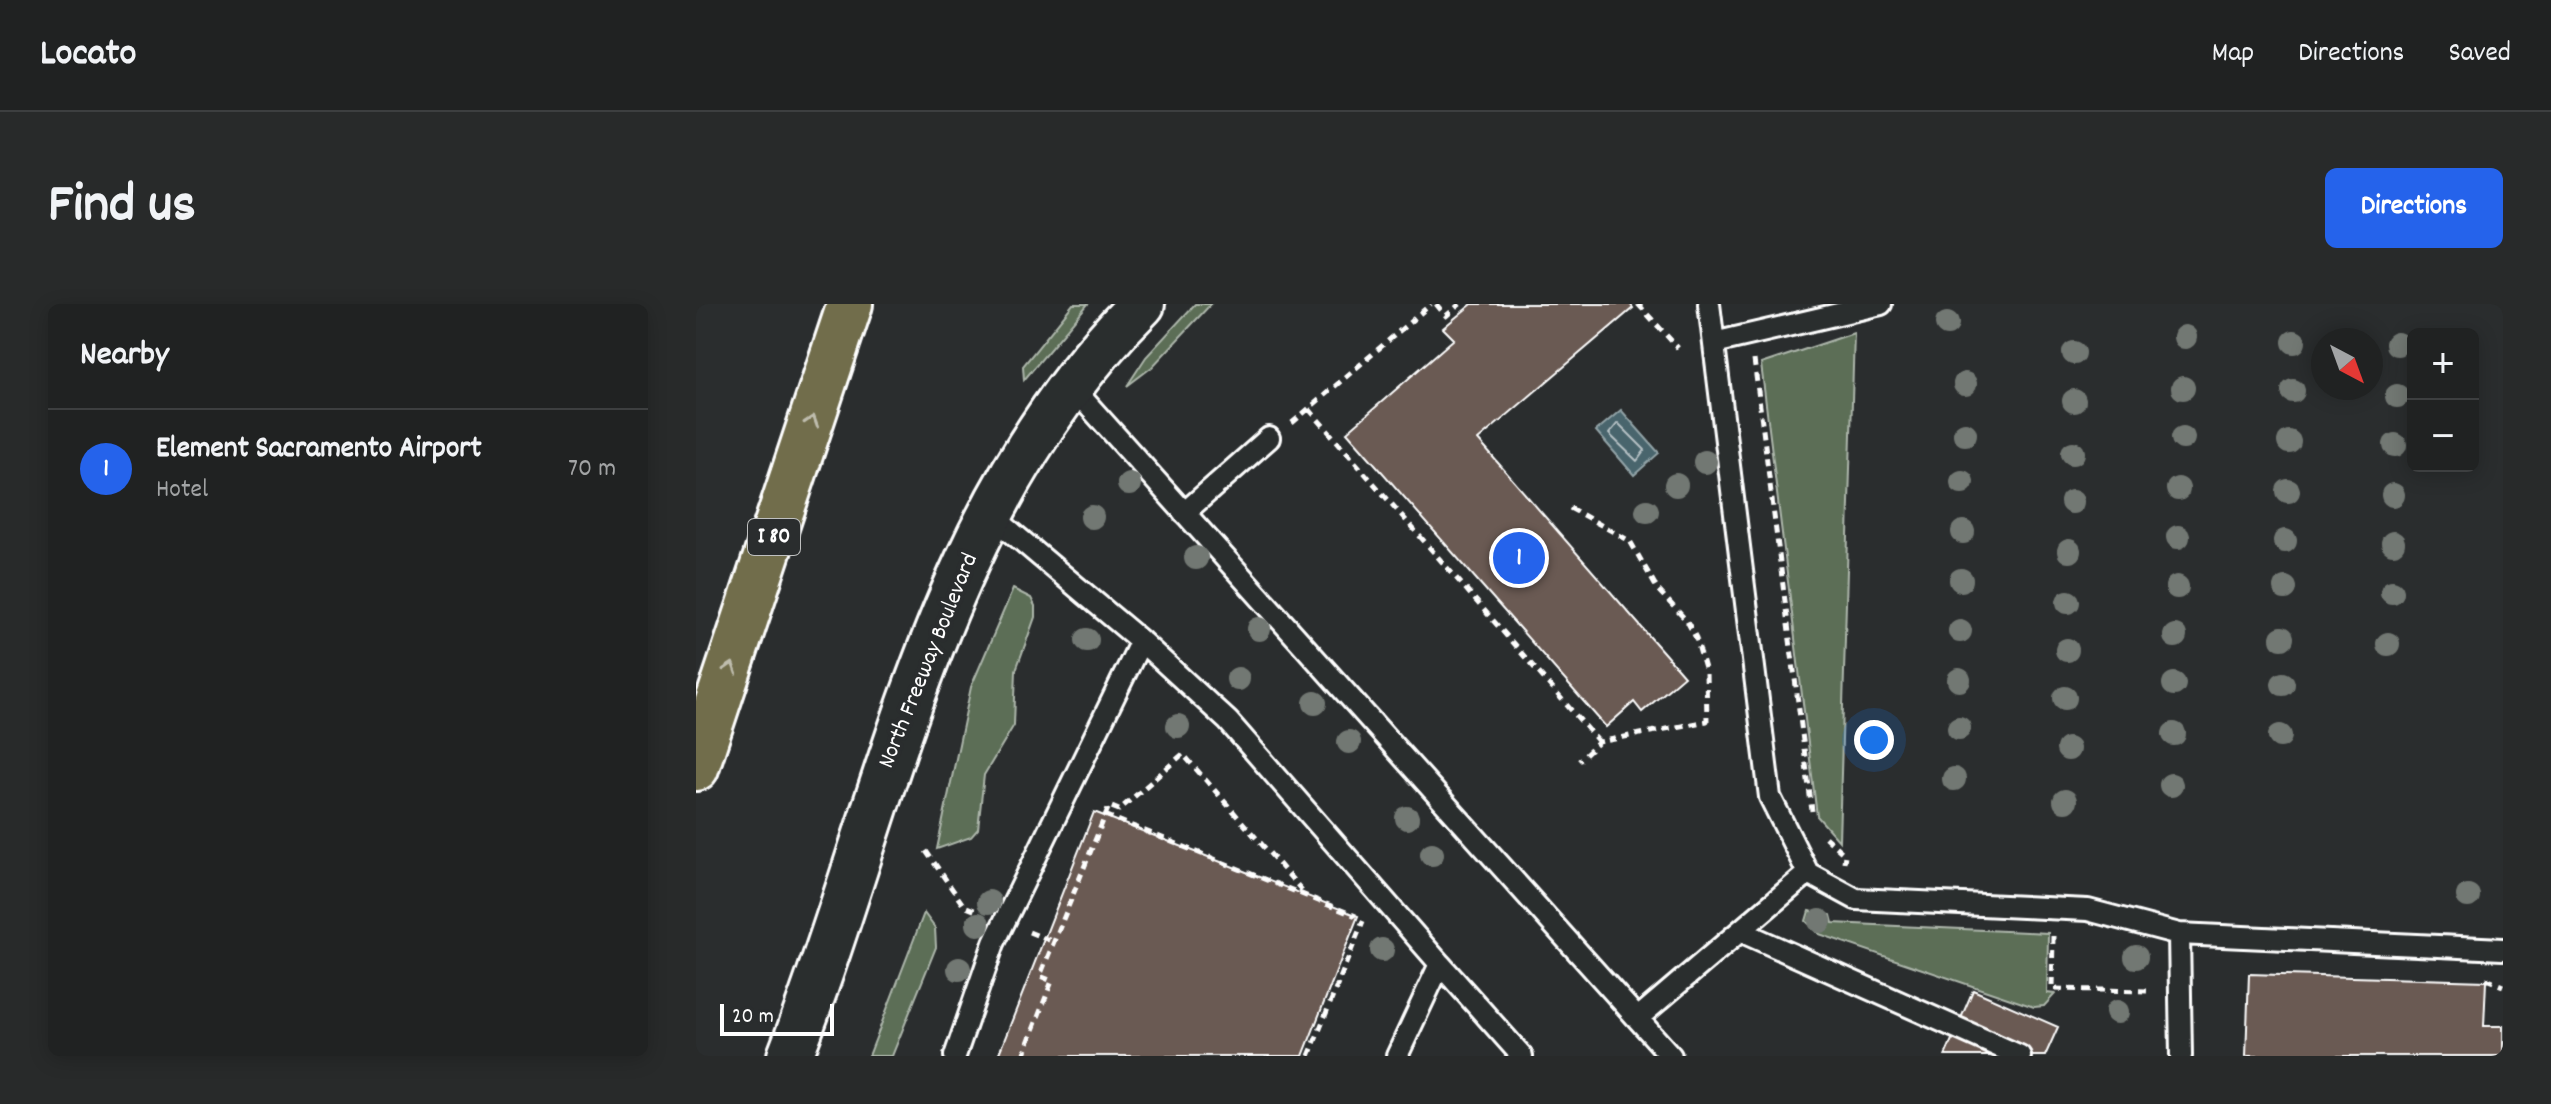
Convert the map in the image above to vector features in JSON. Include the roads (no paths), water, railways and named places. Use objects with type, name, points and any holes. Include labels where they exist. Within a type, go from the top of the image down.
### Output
[{"type":"highway","name":"I 80","points":[[696,768],[850,304]]},
{"type":"street","name":"North Freeway Boulevard","points":[[790,1056],[906,706],[947,601],[990,514],[1049,415],[1112,334],[1142,304]]},
{"type":"lane","points":[[1709,304],[1770,797],[1808,873],[1856,899],[2088,910],[2179,934],[2503,949]]},
{"type":"lane","points":[[1714,343],[1881,304]]},
{"type":"lane","points":[[1072,387],[1671,1056]]},
{"type":"lane","points":[[1184,513],[1269,438]]},
{"type":"lane","points":[[990,514],[1141,641],[1228,721],[1522,1056]]},
{"type":"lane","points":[[955,1056],[994,943],[1141,641]]},
{"type":"lane","points":[[1638,1018],[1808,873]]},
{"type":"lane","points":[[1740,931],[2020,1056]]},
{"type":"lane","points":[[2179,934],[2181,1056]]},
{"type":"lane","points":[[1397,1056],[1440,964]]},
{"type":"water","points":[[1621,410],[1659,453],[1634,475],[1596,431]]},
{"type":"place","name":"Element Sacramento Airport","points":[[1519,558]]}]
